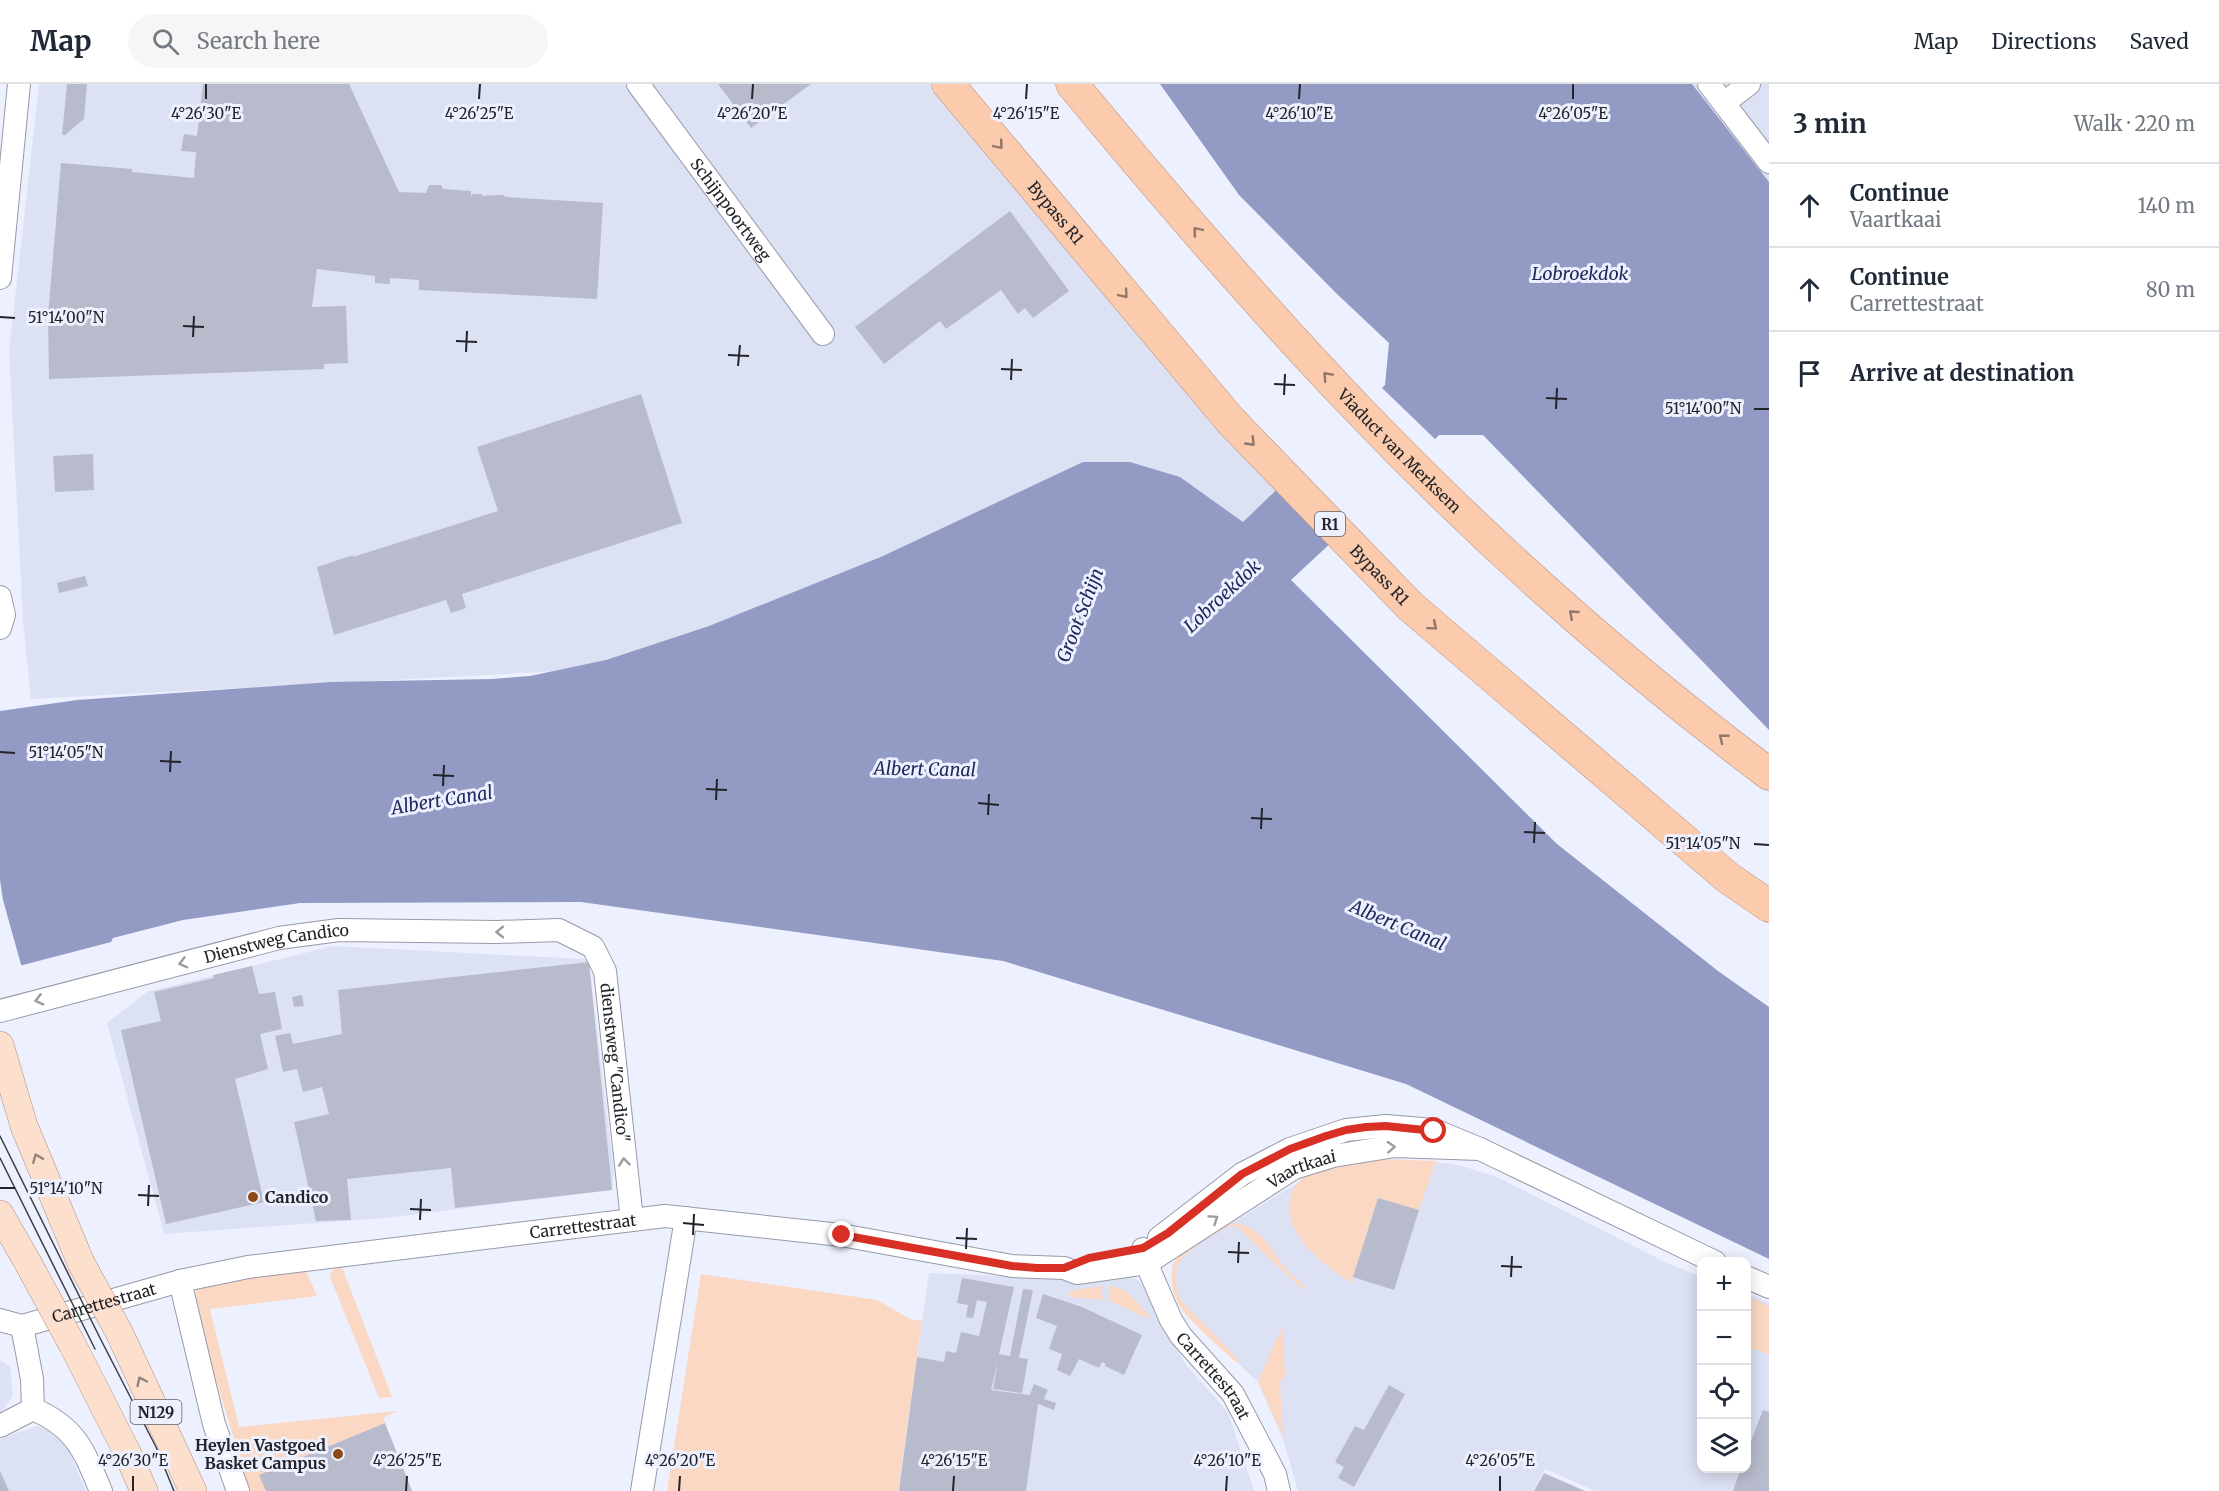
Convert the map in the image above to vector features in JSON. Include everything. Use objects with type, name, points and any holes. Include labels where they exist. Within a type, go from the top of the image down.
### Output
[{"type":"highway","name":"Bypass R1","points":[[948,84],[1230,420],[1410,606],[1727,877],[1769,906]]},
{"type":"highway","name":"Viaduct van Merksem","points":[[1072,84],[1213,250],[1318,367],[1392,444],[1572,613],[1659,687],[1769,774]]},
{"type":"main road","name":"N129","points":[[0,1045],[24,1126],[81,1263],[119,1332],[193,1491]]},
{"type":"main road","name":"N129","points":[[0,1214],[72,1344],[126,1450],[144,1491]]},
{"type":"street","points":[[0,278],[19,84]]},
{"type":"street","name":"Schijnpoortweg","points":[[638,84],[823,334]]},
{"type":"street","points":[[1709,84],[1769,162]]},
{"type":"street","points":[[1724,103],[1749,84]]},
{"type":"street","points":[[0,597],[4,615],[0,628]]},
{"type":"street","name":"Dienstweg Candico","points":[[0,1011],[279,938],[339,930],[497,933],[559,930]]},
{"type":"street","name":"dienstweg \"Candico\"","points":[[559,930],[593,947],[604,971],[632,1220]]},
{"type":"street","name":"Vaartkaai","points":[[1145,1255],[1294,1168],[1333,1156],[1395,1146],[1480,1149],[1705,1257]]},
{"type":"street","name":"Carrettestraat","points":[[11,1323],[180,1281],[258,1265],[665,1216],[842,1235],[1012,1266],[1064,1268],[1077,1273],[1145,1255],[1171,1320],[1181,1336],[1233,1394],[1275,1474],[1279,1491]]},
{"type":"street","points":[[642,1491],[686,1218]]},
{"type":"street","points":[[1751,1279],[1769,1287]]},
{"type":"street","points":[[180,1281],[214,1424],[238,1491]]},
{"type":"street","points":[[11,1323],[32,1379],[33,1409]]},
{"type":"street","points":[[0,1426],[33,1409],[50,1416],[72,1434],[102,1491]]},
{"type":"shaded area","points":[[39,84],[958,84],[1294,472],[1243,522],[1180,477],[1130,462],[883,556],[709,626],[606,660],[561,671],[31,699],[23,621],[9,351]]},
{"type":"shaded area","points":[[1692,84],[1769,84],[1769,182]]},
{"type":"shaded area","points":[[333,946],[584,959],[589,962],[614,1172],[612,1190],[385,1218],[164,1234],[107,1023],[147,992]]},
{"type":"shaded area","points":[[1381,1159],[1436,1161],[1419,1210],[1378,1198],[1351,1283],[1318,1258],[1300,1237],[1293,1225],[1290,1199],[1297,1183],[1323,1169]]},
{"type":"shaded area","points":[[1418,1161],[1454,1164],[1495,1176],[1667,1263],[1697,1275],[1697,1473],[1751,1473],[1751,1296],[1769,1303],[1769,1491],[1595,1491],[1545,1469],[1533,1491],[1298,1491],[1283,1439],[1258,1382],[1182,1310],[1172,1283],[1172,1266],[1180,1255],[1304,1179]]},
{"type":"shaded area","points":[[1230,1223],[1251,1228],[1258,1233],[1287,1270],[1305,1286],[1303,1290],[1236,1226],[1229,1226],[1186,1254],[1179,1263],[1176,1273],[1176,1285],[1181,1301],[1240,1361],[1237,1363],[1181,1308],[1172,1282],[1173,1267],[1179,1256],[1197,1242]]},
{"type":"shaded area","points":[[340,1262],[392,1397],[379,1398],[330,1277],[336,1263]]},
{"type":"shaded area","points":[[303,1264],[317,1296],[210,1309],[239,1427],[398,1411],[383,1418],[385,1423],[260,1475],[266,1491],[250,1491],[204,1341],[196,1303],[196,1285]]},
{"type":"shaded area","points":[[929,1273],[1064,1279],[1119,1273],[1138,1280],[1146,1289],[1153,1308],[1186,1365],[1228,1412],[1254,1491],[898,1491]]},
{"type":"shaded area","points":[[701,1274],[877,1300],[910,1319],[922,1321],[898,1491],[667,1491]]},
{"type":"shaded area","points":[[1101,1286],[1103,1300],[1070,1297],[1070,1291]]},
{"type":"shaded area","points":[[1110,1286],[1125,1290],[1150,1316],[1147,1318],[1110,1301]]},
{"type":"shaded area","points":[[1751,1298],[1769,1306],[1769,1355],[1751,1348]]},
{"type":"shaded area","points":[[1282,1326],[1285,1376],[1280,1382],[1283,1437],[1258,1382]]},
{"type":"shaded area","points":[[0,1360],[10,1367],[13,1396],[0,1414]]},
{"type":"shaded area","points":[[37,1426],[50,1428],[65,1442],[86,1491],[0,1491],[0,1439]]},
{"type":"water","points":[[1160,84],[1692,84],[1769,182],[1769,730],[1483,435],[1439,435],[1349,526],[1291,580],[1557,844],[1718,971],[1769,1007],[1769,1259],[1406,1084],[1003,961],[581,902],[300,903],[183,920],[113,938],[111,942],[0,971],[0,711],[77,700],[331,682],[493,679],[530,676],[606,660],[709,626],[883,556],[1083,462],[1130,462],[1180,477],[1243,522],[1385,385],[1389,343],[1239,195]]},
{"type":"pier","points":[[1380,386],[1437,441],[1352,528],[1292,470]]},
{"type":"pier","points":[[0,880],[3,900],[22,968],[0,974]]},
{"type":"building","points":[[67,84],[87,84],[84,119],[62,135]]},
{"type":"building","points":[[203,84],[349,84],[399,192],[426,193],[429,185],[441,185],[443,189],[471,191],[471,196],[473,194],[495,197],[495,195],[504,195],[505,197],[603,203],[597,299],[419,290],[419,280],[390,278],[390,284],[375,283],[375,276],[317,269],[312,307],[346,306],[348,363],[324,364],[324,369],[49,379],[48,316],[61,163],[132,169],[132,172],[194,178],[196,152],[181,151],[184,134],[197,136]]},
{"type":"building","points":[[718,84],[811,84],[751,128]]},
{"type":"building","points":[[1010,211],[1069,291],[1033,318],[1025,308],[1018,314],[1001,290],[946,329],[940,321],[884,364],[855,327]]},
{"type":"building","points":[[641,394],[682,523],[462,594],[466,608],[451,613],[446,600],[334,635],[317,567],[498,511],[477,447]]},
{"type":"building","points":[[93,454],[94,490],[55,492],[53,456]]},
{"type":"building","points":[[85,576],[88,586],[59,593],[57,583]]},
{"type":"building","points":[[589,962],[612,1190],[455,1208],[451,1168],[347,1179],[351,1220],[316,1221],[294,1122],[329,1114],[322,1087],[303,1092],[297,1069],[283,1072],[275,1036],[290,1033],[293,1044],[342,1034],[338,990]]},
{"type":"building","points":[[252,966],[259,994],[275,992],[282,1029],[260,1034],[268,1069],[235,1079],[264,1202],[166,1224],[121,1030],[161,1021],[154,992],[214,978],[213,975]]},
{"type":"building","points":[[302,995],[304,1006],[294,1007],[292,997]]},
{"type":"building","points":[[1378,1198],[1419,1210],[1394,1290],[1353,1277]]},
{"type":"building","points":[[962,1278],[1014,1287],[999,1354],[1010,1356],[1023,1289],[1033,1290],[1019,1358],[1028,1359],[1022,1393],[993,1389],[998,1361],[991,1390],[1030,1395],[1034,1384],[1048,1390],[1044,1399],[1056,1403],[1054,1410],[1038,1404],[1026,1491],[899,1491],[917,1357],[944,1362],[946,1351],[956,1353],[961,1332],[979,1336],[987,1302],[977,1300],[973,1318],[966,1317],[968,1305],[957,1303]]},
{"type":"building","points":[[1043,1294],[1082,1307],[1142,1335],[1124,1375],[1105,1366],[1106,1364],[1102,1362],[1099,1368],[1079,1359],[1070,1376],[1057,1370],[1062,1354],[1049,1349],[1057,1326],[1036,1318]]},
{"type":"building","points":[[1389,1385],[1405,1394],[1354,1487],[1338,1478],[1344,1467],[1335,1462],[1355,1426],[1364,1430]]},
{"type":"building","points":[[1763,1410],[1769,1412],[1769,1491],[1733,1491],[1739,1473],[1751,1473],[1751,1441]]},
{"type":"building","name":"Heylen Vastgoed Basket Campus","points":[[385,1423],[412,1491],[266,1491],[259,1475]]},
{"type":"building","points":[[0,1471],[9,1491],[0,1491]]},
{"type":"building","points":[[1544,1473],[1585,1491],[1534,1491]]},
{"type":"tram line","points":[[0,1136],[156,1447],[174,1491]]},
{"type":"tram line","points":[[0,1158],[95,1349]]},
{"type":"place","name":"Candico","points":[[253,1197]]},
{"type":"place","name":"Heylen Vastgoed Basket Campus","points":[[338,1454]]},
{"type":"route","points":[[842,1235],[1012,1266],[1064,1268],[1089,1258],[1143,1248],[1168,1233],[1242,1174],[1290,1149],[1346,1130],[1366,1127],[1386,1126],[1434,1131]]},
{"type":"water label","name":"Lobroekdok","points":[[1580,273]]},
{"type":"water label","name":"Lobroekdok","points":[[1222,596]]},
{"type":"water label","name":"Groot Schijn","points":[[1080,615]]},
{"type":"water label","name":"Albert Canal","points":[[925,769]]},
{"type":"water label","name":"Albert Canal","points":[[442,800]]},
{"type":"water label","name":"Albert Canal","points":[[1398,925]]}]
